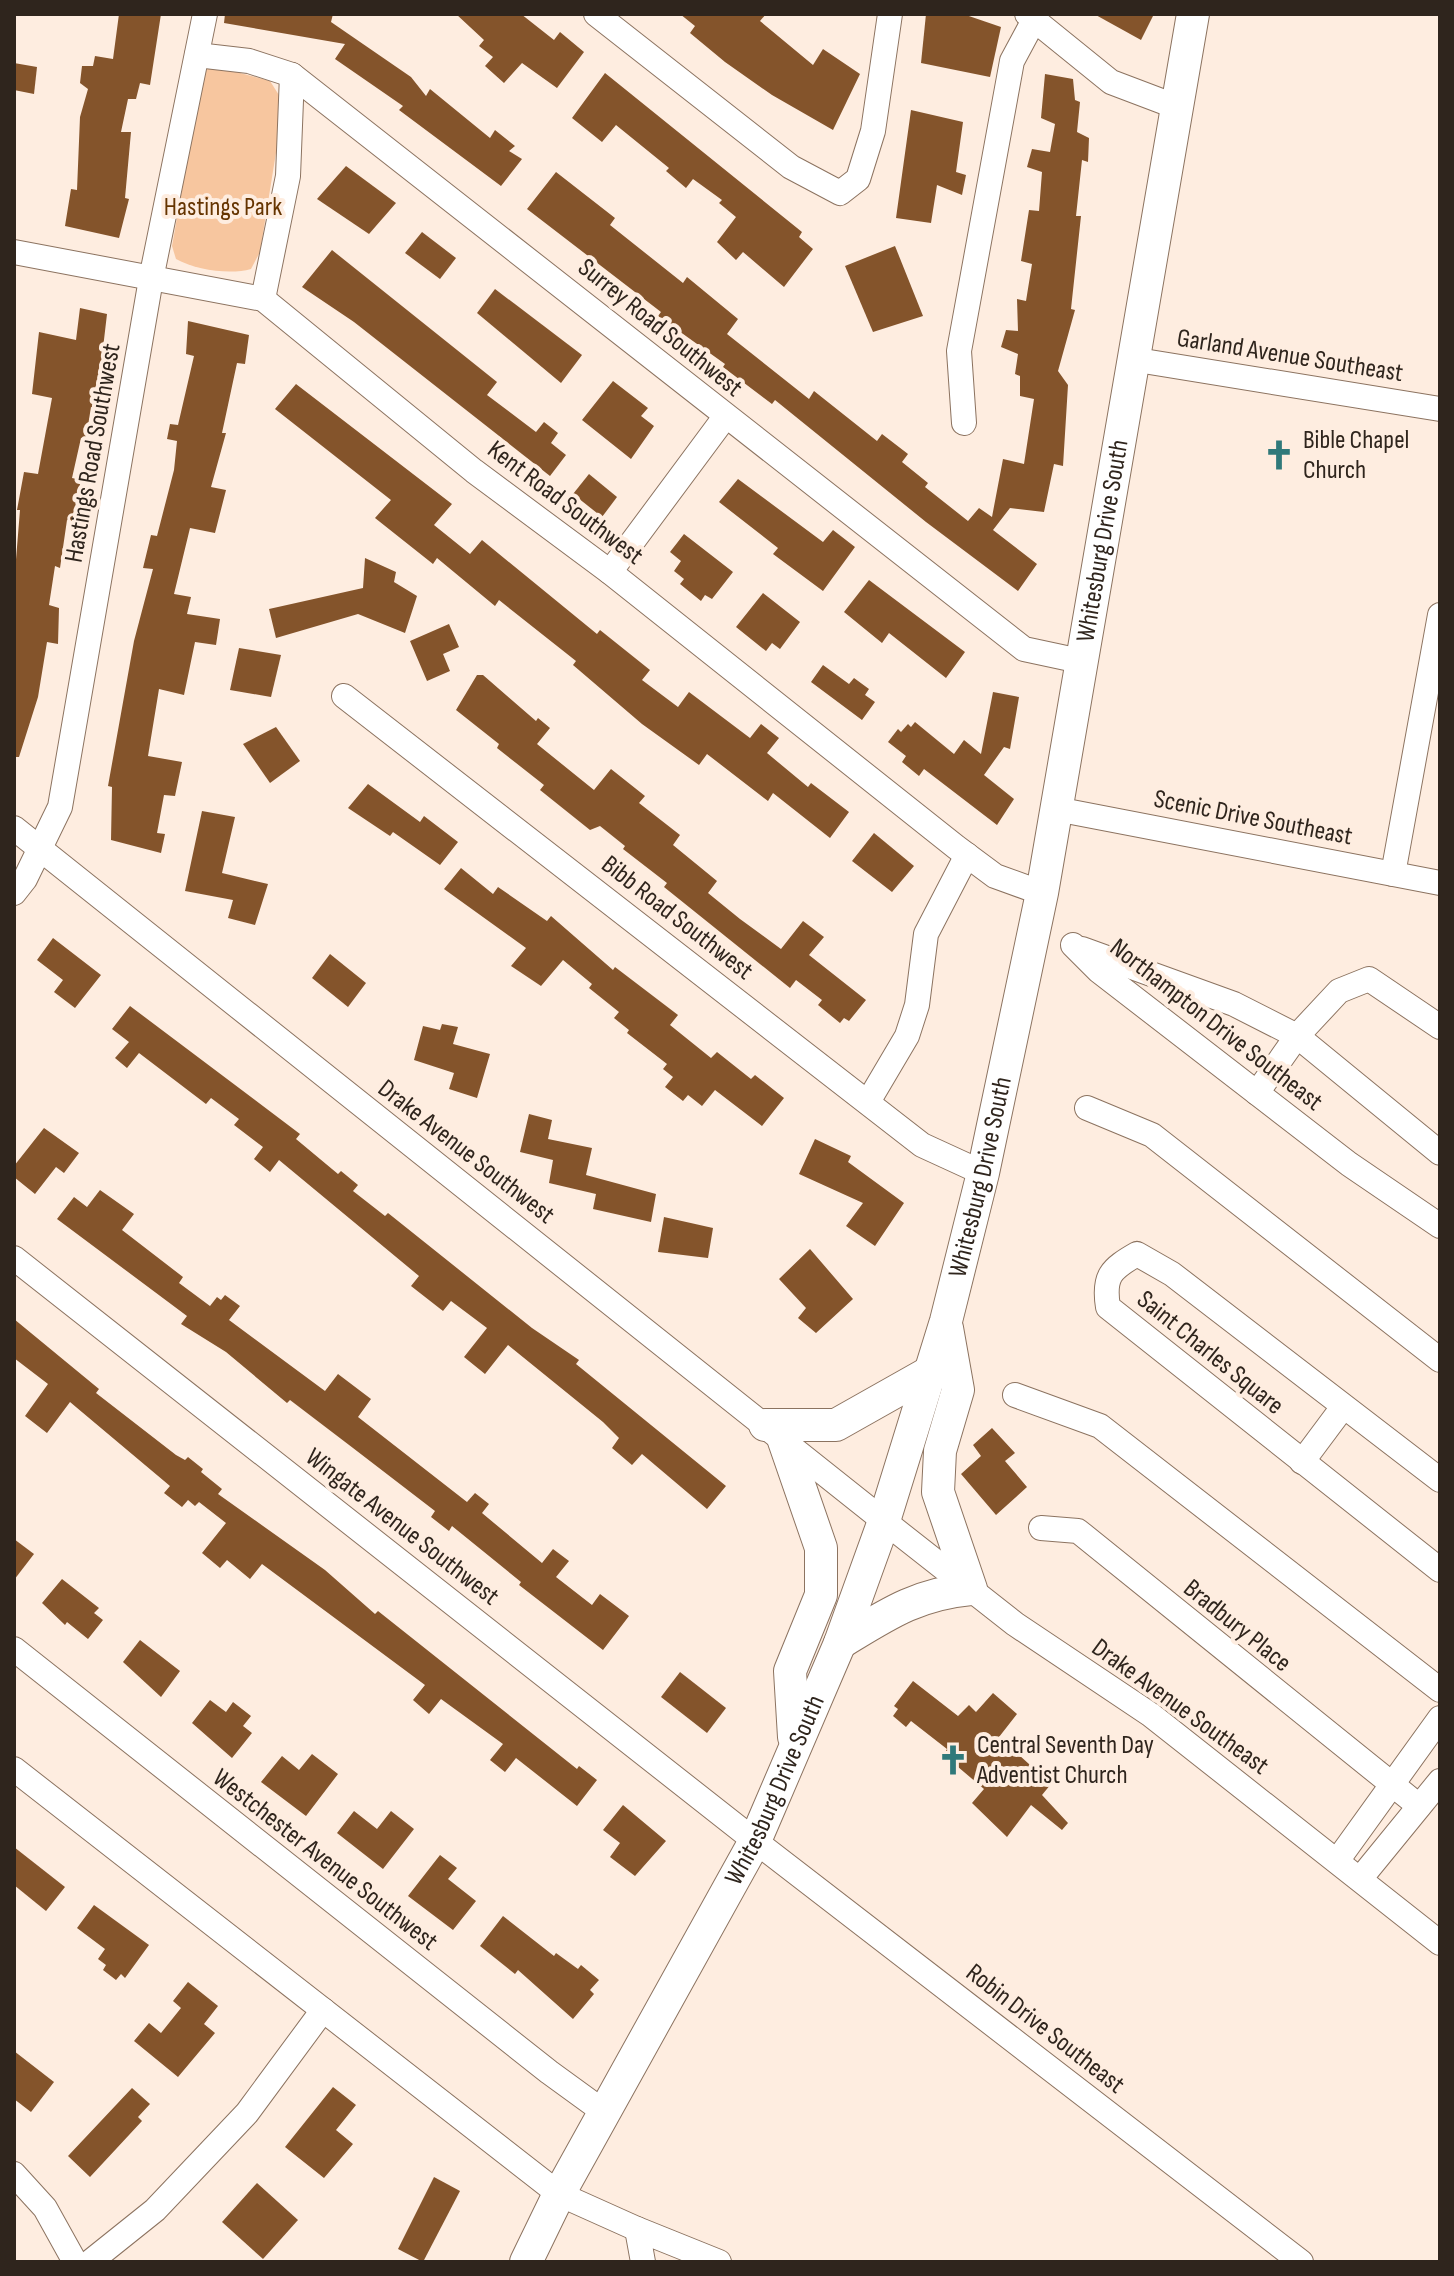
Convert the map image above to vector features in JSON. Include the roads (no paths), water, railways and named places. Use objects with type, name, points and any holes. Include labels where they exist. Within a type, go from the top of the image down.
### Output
[{"type":"main road","name":"Whitesburg Drive South","points":[[526,2262],[559,2194],[755,1841],[840,1643],[884,1521],[946,1321],[983,1173],[1042,893],[1131,359],[1193,14]]},
{"type":"main road","points":[[840,1643],[903,1605],[937,1592],[971,1589],[938,1492],[940,1451],[958,1390],[946,1321]]},
{"type":"main road","points":[[795,1744],[790,1671],[821,1595],[821,1548],[774,1433],[836,1425],[930,1372]]},
{"type":"street","name":"Hastings Road Southwest","points":[[14,893],[60,807],[151,279],[205,14]]},
{"type":"street","points":[[596,14],[791,167],[840,193],[858,179],[873,131],[890,14]]},
{"type":"street","points":[[964,423],[959,351],[1012,61],[1031,17],[1111,82],[1177,107]]},
{"type":"street","name":"Surrey Road Southwest","points":[[197,55],[249,61],[292,75],[1024,649],[1080,661]]},
{"type":"street","points":[[263,299],[288,176],[292,75]]},
{"type":"street","name":"Kent Road Southwest","points":[[14,252],[263,299],[474,471],[610,572],[967,855],[995,876],[1042,893]]},
{"type":"street","name":"Garland Avenue Southeast","points":[[1131,359],[1440,409]]},
{"type":"street","points":[[610,572],[725,417]]},
{"type":"street","points":[[1393,874],[1440,615]]},
{"type":"street","name":"Bibb Road Southwest","points":[[344,696],[922,1145],[983,1173]]},
{"type":"street","name":"Scenic Drive Southeast","points":[[1056,809],[1440,883]]},
{"type":"street","name":"Drake Avenue Southwest","points":[[14,828],[884,1521]]},
{"type":"street","points":[[868,1102],[907,1036],[917,1005],[926,934],[967,855]]},
{"type":"street","name":"Northampton Drive Southeast","points":[[1440,1153],[1297,1036],[1234,1004],[1073,945],[1099,971],[1349,1164],[1440,1226]]},
{"type":"street","points":[[1257,1093],[1297,1036],[1339,991],[1369,979],[1440,1027]]},
{"type":"street","points":[[1087,1108],[1152,1135],[1440,1360]]},
{"type":"street","name":"Saint Charles Square","points":[[1440,1480],[1172,1274],[1137,1254],[1116,1266],[1105,1285],[1108,1307],[1440,1570]]},
{"type":"street","name":"Wingate Avenue Southwest","points":[[14,1258],[755,1841]]},
{"type":"street","points":[[1015,1395],[1100,1426],[1440,1690]]},
{"type":"street","points":[[1302,1462],[1343,1407]]},
{"type":"street","name":"Drake Avenue Southeast","points":[[884,1521],[1015,1624],[1151,1715],[1440,1943]]},
{"type":"street","name":"Bradbury Place","points":[[1041,1528],[1078,1531],[1419,1806]]},
{"type":"street","name":"Westchester Avenue Southwest","points":[[14,1649],[549,2072],[604,2112]]},
{"type":"street","points":[[1337,1861],[1440,1718]]},
{"type":"street","points":[[14,1769],[559,2194],[719,2262]]},
{"type":"street","points":[[1360,1879],[1440,1781]]},
{"type":"street","name":"Robin Drive Southeast","points":[[755,1841],[1301,2262]]},
{"type":"street","points":[[90,2262],[155,2210],[247,2113],[323,2010]]},
{"type":"street","points":[[14,2174],[45,2208],[75,2262]]},
{"type":"street","points":[[637,2229],[643,2262]]},
{"type":"place","name":"Bible Chapel Church","points":[[1279,455]]},
{"type":"place","name":"Central Seventh Day Adventist Church","points":[[953,1760]]},
{"type":"park label","name":"Hastings Park","points":[[223,207]]}]
